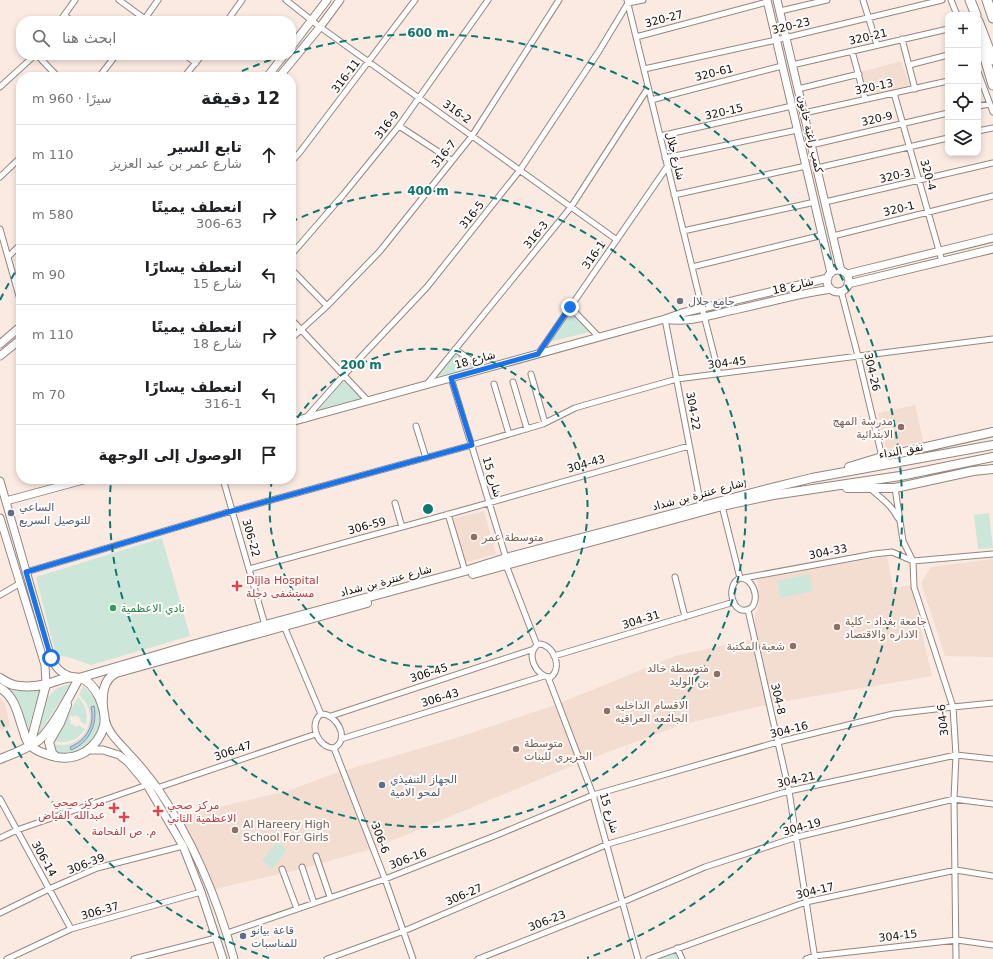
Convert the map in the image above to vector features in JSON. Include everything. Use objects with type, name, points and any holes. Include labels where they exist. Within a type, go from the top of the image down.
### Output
[{"type":"highway","points":[[969,0],[973,12]]},
{"type":"highway","points":[[988,0],[993,10]]},
{"type":"highway","points":[[988,0],[993,18]]},
{"type":"highway","points":[[981,29],[993,59]]},
{"type":"highway","points":[[981,44],[993,85]]},
{"type":"main road","points":[[812,478],[882,457],[993,432]]},
{"type":"main road","name":"نفق النداء","points":[[812,478],[993,445]]},
{"type":"main road","points":[[814,488],[900,476],[993,457]]},
{"type":"main road","points":[[814,488],[894,488],[993,468]]},
{"type":"main road","name":"شارع عنترة بن شداد","points":[[88,750],[97,742],[104,726],[103,694],[105,685],[111,676],[116,673],[700,506],[812,478]]},
{"type":"main road","name":"شارع عنترة بن شداد","points":[[0,678],[10,684],[21,686],[46,684],[64,679],[79,678],[265,625],[466,571],[722,506],[814,488]]},
{"type":"main road","points":[[56,758],[52,753],[50,742],[60,723],[79,678],[91,685],[96,691],[104,712]]},
{"type":"main road","points":[[30,745],[46,684]]},
{"type":"main road","points":[[0,688],[8,693],[15,705],[30,745],[37,750],[56,758],[73,757],[88,750]]},
{"type":"main road","points":[[0,759],[20,751],[45,734],[71,694]]},
{"type":"street","points":[[64,15],[75,0]]},
{"type":"street","points":[[119,0],[139,16]]},
{"type":"street","points":[[147,16],[158,0]]},
{"type":"street","points":[[231,16],[242,0]]},
{"type":"street","name":"316-2","points":[[286,0],[320,27],[617,240]]},
{"type":"street","points":[[296,41],[327,0]]},
{"type":"street","points":[[296,56],[340,0]]},
{"type":"street","name":"316-11","points":[[296,156],[415,0]]},
{"type":"street","name":"316-9","points":[[296,249],[343,196],[399,126],[488,0]]},
{"type":"street","name":"316-7","points":[[296,334],[327,306],[380,251],[451,160],[472,136],[559,0]]},
{"type":"street","points":[[627,2],[643,0]]},
{"type":"street","name":"كمب راغبة خاتون","points":[[777,0],[833,236],[844,272]]},
{"type":"street","points":[[780,11],[827,0]]},
{"type":"street","points":[[863,0],[877,45]]},
{"type":"street","name":"320-23","points":[[644,68],[776,40],[942,0]]},
{"type":"street","points":[[951,0],[956,12]]},
{"type":"street","name":"كمب راغبة خاتون","points":[[767,1],[823,236],[830,275]]},
{"type":"street","name":"320-27","points":[[636,37],[767,1]]},
{"type":"street","name":"شارع جلال","points":[[627,2],[719,374]]},
{"type":"street","name":"316-5","points":[[305,419],[344,374],[427,287],[520,170],[592,63],[627,2]]},
{"type":"street","name":"320-21","points":[[792,65],[945,30]]},
{"type":"street","points":[[902,40],[915,89]]},
{"type":"street","points":[[852,51],[865,100]]},
{"type":"street","points":[[909,65],[945,56]]},
{"type":"street","points":[[17,72],[30,60]]},
{"type":"street","points":[[41,60],[53,72]]},
{"type":"street","points":[[103,72],[112,60]]},
{"type":"street","points":[[192,60],[196,63]]},
{"type":"street","points":[[188,72],[198,60]]},
{"type":"street","points":[[271,72],[280,60]]},
{"type":"street","points":[[283,72],[293,60]]},
{"type":"street","name":"320-61","points":[[651,100],[782,66]]},
{"type":"street","points":[[0,87],[16,73]]},
{"type":"street","points":[[798,89],[858,74]]},
{"type":"street","name":"320-13","points":[[804,113],[945,82]]},
{"type":"street","points":[[981,82],[993,112]]},
{"type":"street","name":"316-3","points":[[426,385],[571,207],[648,88]]},
{"type":"street","name":"320-4","points":[[894,93],[942,261]]},
{"type":"street","points":[[981,106],[990,104]]},
{"type":"street","name":"320-15","points":[[660,136],[792,106]]},
{"type":"street","name":"320-9","points":[[811,145],[945,114]]},
{"type":"street","points":[[399,126],[451,160]]},
{"type":"street","points":[[981,130],[993,128]]},
{"type":"street","points":[[665,158],[798,130]]},
{"type":"street","points":[[817,168],[945,139]]},
{"type":"street","points":[[0,177],[16,162]]},
{"type":"street","name":"320-3","points":[[825,202],[993,163]]},
{"type":"street","points":[[674,195],[806,166]]},
{"type":"street","name":"316-1","points":[[538,354],[667,167]]},
{"type":"street","name":"320-1","points":[[833,236],[993,196]]},
{"type":"street","points":[[683,231],[815,202]]},
{"type":"street","points":[[0,229],[16,285]]},
{"type":"street","points":[[692,267],[823,236]]},
{"type":"street","points":[[844,272],[849,279],[846,289],[836,291],[831,289],[828,284],[830,275],[836,270],[844,272],[939,252],[993,238]]},
{"type":"street","points":[[8,257],[16,249]]},
{"type":"street","points":[[848,284],[993,249]]},
{"type":"street","points":[[296,274],[327,306]]},
{"type":"street","name":"شارع 18","points":[[296,421],[665,319],[682,313],[830,275]]},
{"type":"street","name":"شارع 18","points":[[665,319],[679,321],[704,317],[831,289]]},
{"type":"street","name":"304-26","points":[[841,291],[882,457]]},
{"type":"street","points":[[570,307],[599,337]]},
{"type":"street","name":"304-22","points":[[665,319],[700,506]]},
{"type":"street","points":[[296,324],[368,401]]},
{"type":"street","points":[[0,344],[16,330]]},
{"type":"street","name":"304-45","points":[[26,572],[232,511],[527,429],[545,423],[575,408],[677,379],[993,339]]},
{"type":"street","points":[[0,356],[16,343]]},
{"type":"street","points":[[455,349],[483,369]]},
{"type":"street","points":[[530,374],[545,423]]},
{"type":"street","name":"شارع 15","points":[[451,378],[506,562],[535,647],[532,653],[534,664],[538,671],[546,677],[593,795],[608,844],[638,959]]},
{"type":"street","points":[[513,382],[527,429]]},
{"type":"street","points":[[494,384],[509,434]]},
{"type":"street","points":[[416,426],[426,458]]},
{"type":"street","name":"304-43","points":[[489,503],[689,446]]},
{"type":"street","points":[[0,481],[51,658],[55,666],[64,674],[79,678]]},
{"type":"street","points":[[6,501],[61,484]]},
{"type":"street","name":"306-22","points":[[224,484],[265,625]]},
{"type":"street","points":[[870,488],[882,497],[894,510],[899,520]]},
{"type":"street","name":"304-6","points":[[894,488],[903,541],[913,561],[914,587],[953,706],[956,755],[954,800],[957,940],[956,959]]},
{"type":"street","name":"306-59","points":[[249,569],[489,503]]},
{"type":"street","points":[[395,504],[402,527]]},
{"type":"street","points":[[722,506],[742,578],[753,586],[755,593],[752,608],[748,610],[740,609],[734,602],[732,594],[732,588],[735,582],[742,578]]},
{"type":"street","points":[[448,514],[466,571]]},
{"type":"street","points":[[0,518],[4,541],[45,665],[46,684]]},
{"type":"street","name":"304-33","points":[[742,578],[892,552],[913,561]]},
{"type":"street","points":[[913,561],[993,554]]},
{"type":"street","points":[[675,577],[685,617]]},
{"type":"street","points":[[0,595],[19,584]]},
{"type":"street","name":"304-31","points":[[554,656],[734,602]]},
{"type":"street","name":"304-8","points":[[748,610],[789,791],[814,958]]},
{"type":"street","points":[[284,626],[321,714]]},
{"type":"street","points":[[535,647],[542,644],[546,646],[554,656],[556,663],[554,675],[546,677]]},
{"type":"street","name":"306-45","points":[[331,716],[535,647]]},
{"type":"street","name":"306-43","points":[[341,739],[546,677]]},
{"type":"street","name":"304-16","points":[[593,795],[778,742],[893,714],[953,706],[993,703]]},
{"type":"street","points":[[104,712],[106,724],[111,734],[158,788],[191,843],[227,933],[234,959]]},
{"type":"street","points":[[321,714],[331,716],[340,727],[341,739],[339,744],[334,748],[327,747],[322,744],[316,734],[315,721],[317,717],[321,714]]},
{"type":"street","name":"306-47","points":[[158,788],[316,734]]},
{"type":"street","name":"306-6","points":[[334,748],[385,879],[414,959]]},
{"type":"street","points":[[88,750],[103,750],[118,755],[128,762],[146,785],[183,846],[201,892],[223,959]]},
{"type":"street","name":"304-21","points":[[608,844],[789,791],[956,755],[993,759]]},
{"type":"street","points":[[0,838],[17,830],[146,785]]},
{"type":"street","name":"306-16","points":[[227,933],[385,879],[497,836],[593,795]]},
{"type":"street","name":"304-19","points":[[623,902],[705,867],[797,838],[954,800],[993,804]]},
{"type":"street","name":"306-14","points":[[1,802],[71,929]]},
{"type":"street","name":"306-27","points":[[327,959],[404,931],[608,844]]},
{"type":"street","name":"306-39","points":[[0,913],[97,868],[183,846]]},
{"type":"street","points":[[316,856],[330,897]]},
{"type":"street","points":[[302,866],[314,903]]},
{"type":"street","points":[[282,868],[297,909]]},
{"type":"street","name":"304-17","points":[[649,959],[806,902],[956,870],[993,876]]},
{"type":"street","name":"306-37","points":[[7,959],[71,929],[201,892]]},
{"type":"street","name":"306-23","points":[[478,959],[623,902]]},
{"type":"street","points":[[134,959],[216,938]]},
{"type":"street","name":"304-15","points":[[806,959],[957,940],[993,945]]},
{"type":"street","points":[[677,948],[682,959]]},
{"type":"shaded area","points":[[901,61],[910,85],[868,96],[861,72]]},
{"type":"shaded area","name":"مدرسة المهج الابتدائية","points":[[915,405],[923,441],[886,449],[878,413]]},
{"type":"shaded area","name":"متوسطة عمر","points":[[484,511],[496,554],[464,563],[452,519]]},
{"type":"shaded area","points":[[887,556],[893,587],[911,586],[932,676],[769,704],[684,724],[581,762],[372,849],[301,869],[211,890],[176,817],[287,791],[339,772],[369,842],[346,770],[456,738],[558,704],[675,656],[753,639],[755,615],[759,604],[757,579]]},
{"type":"shaded area","points":[[993,559],[993,657],[945,656],[921,583],[931,567]]},
{"type":"shaded area","points":[[0,698],[5,704],[10,727],[0,730]]},
{"type":"green space","points":[[567,314],[571,314],[590,332],[548,342]]},
{"type":"green space","points":[[456,353],[476,367],[434,377]]},
{"type":"green space","points":[[344,380],[361,398],[313,411]]},
{"type":"green space","points":[[989,513],[993,548],[978,549],[974,515]]},
{"type":"green space","name":"نادي الاعظمية","points":[[162,538],[190,636],[91,665],[71,658],[56,655],[36,577]]},
{"type":"green space","points":[[809,574],[813,591],[781,598],[777,581]]},
{"type":"green space","points":[[71,684],[38,734],[47,699],[57,688]]},
{"type":"green space","points":[[83,686],[90,693],[99,708],[101,716],[98,732],[94,740],[78,753],[67,756],[55,755],[53,744],[64,745],[74,743],[87,730],[89,712],[86,703],[79,695]]},
{"type":"green space","points":[[10,687],[25,691],[40,689],[28,730],[25,727],[20,704],[9,689]]},
{"type":"green space","points":[[78,697],[86,710],[86,725],[75,715],[74,717],[71,715],[69,719],[71,721],[70,723],[85,729],[79,736],[72,740],[63,742],[54,741]]},
{"type":"green space","points":[[277,842],[287,850],[272,869],[262,861]]},
{"type":"green space","points":[[677,948],[682,959],[649,959]]},
{"type":"water","points":[[94,706],[95,719],[91,732],[83,743],[71,750],[70,747],[85,736],[91,726],[91,707]]},
{"type":"place","name":"جامع جلال","points":[[680,301]]},
{"type":"place","name":"مدرسة المهج الابتدائية","points":[[901,427]]},
{"type":"place","name":"الساعي للتوصيل السريع","points":[[11,513]]},
{"type":"place","name":"متوسطة عمر","points":[[474,537]]},
{"type":"place","name":"Dijla Hospital مستشفى دجلة","points":[[237,586]]},
{"type":"place","name":"نادي الاعظمية","points":[[113,608]]},
{"type":"place","name":"جامعة بغداد - كلية الاداره والاقتصاد","points":[[837,627]]},
{"type":"place","name":"شعبة المكتبة","points":[[793,646]]},
{"type":"place","name":"متوسطة خالد بن الوليد","points":[[717,674]]},
{"type":"place","name":"الاقسام الداخليه الجامعه العراقيه","points":[[607,711]]},
{"type":"place","name":"متوسطة الحريري للبنات","points":[[516,749]]},
{"type":"place","name":"الجهاز التنفيذي لمحو الامية","points":[[382,785]]},
{"type":"place","name":"مركز صحي عبدالله الفياض","points":[[114,808]]},
{"type":"place","name":"مركز صحي الاعظمية الثاني","points":[[158,811]]},
{"type":"place","name":"م. ص الفحامة","points":[[124,817]]},
{"type":"place","name":"Al Hareery High School For Girls","points":[[235,830]]},
{"type":"place","name":"قاعة بيانو للمناسبات","points":[[243,936]]},
{"type":"route","points":[[51,658],[26,572],[232,511],[472,445],[451,378],[538,354],[570,307]]}]
